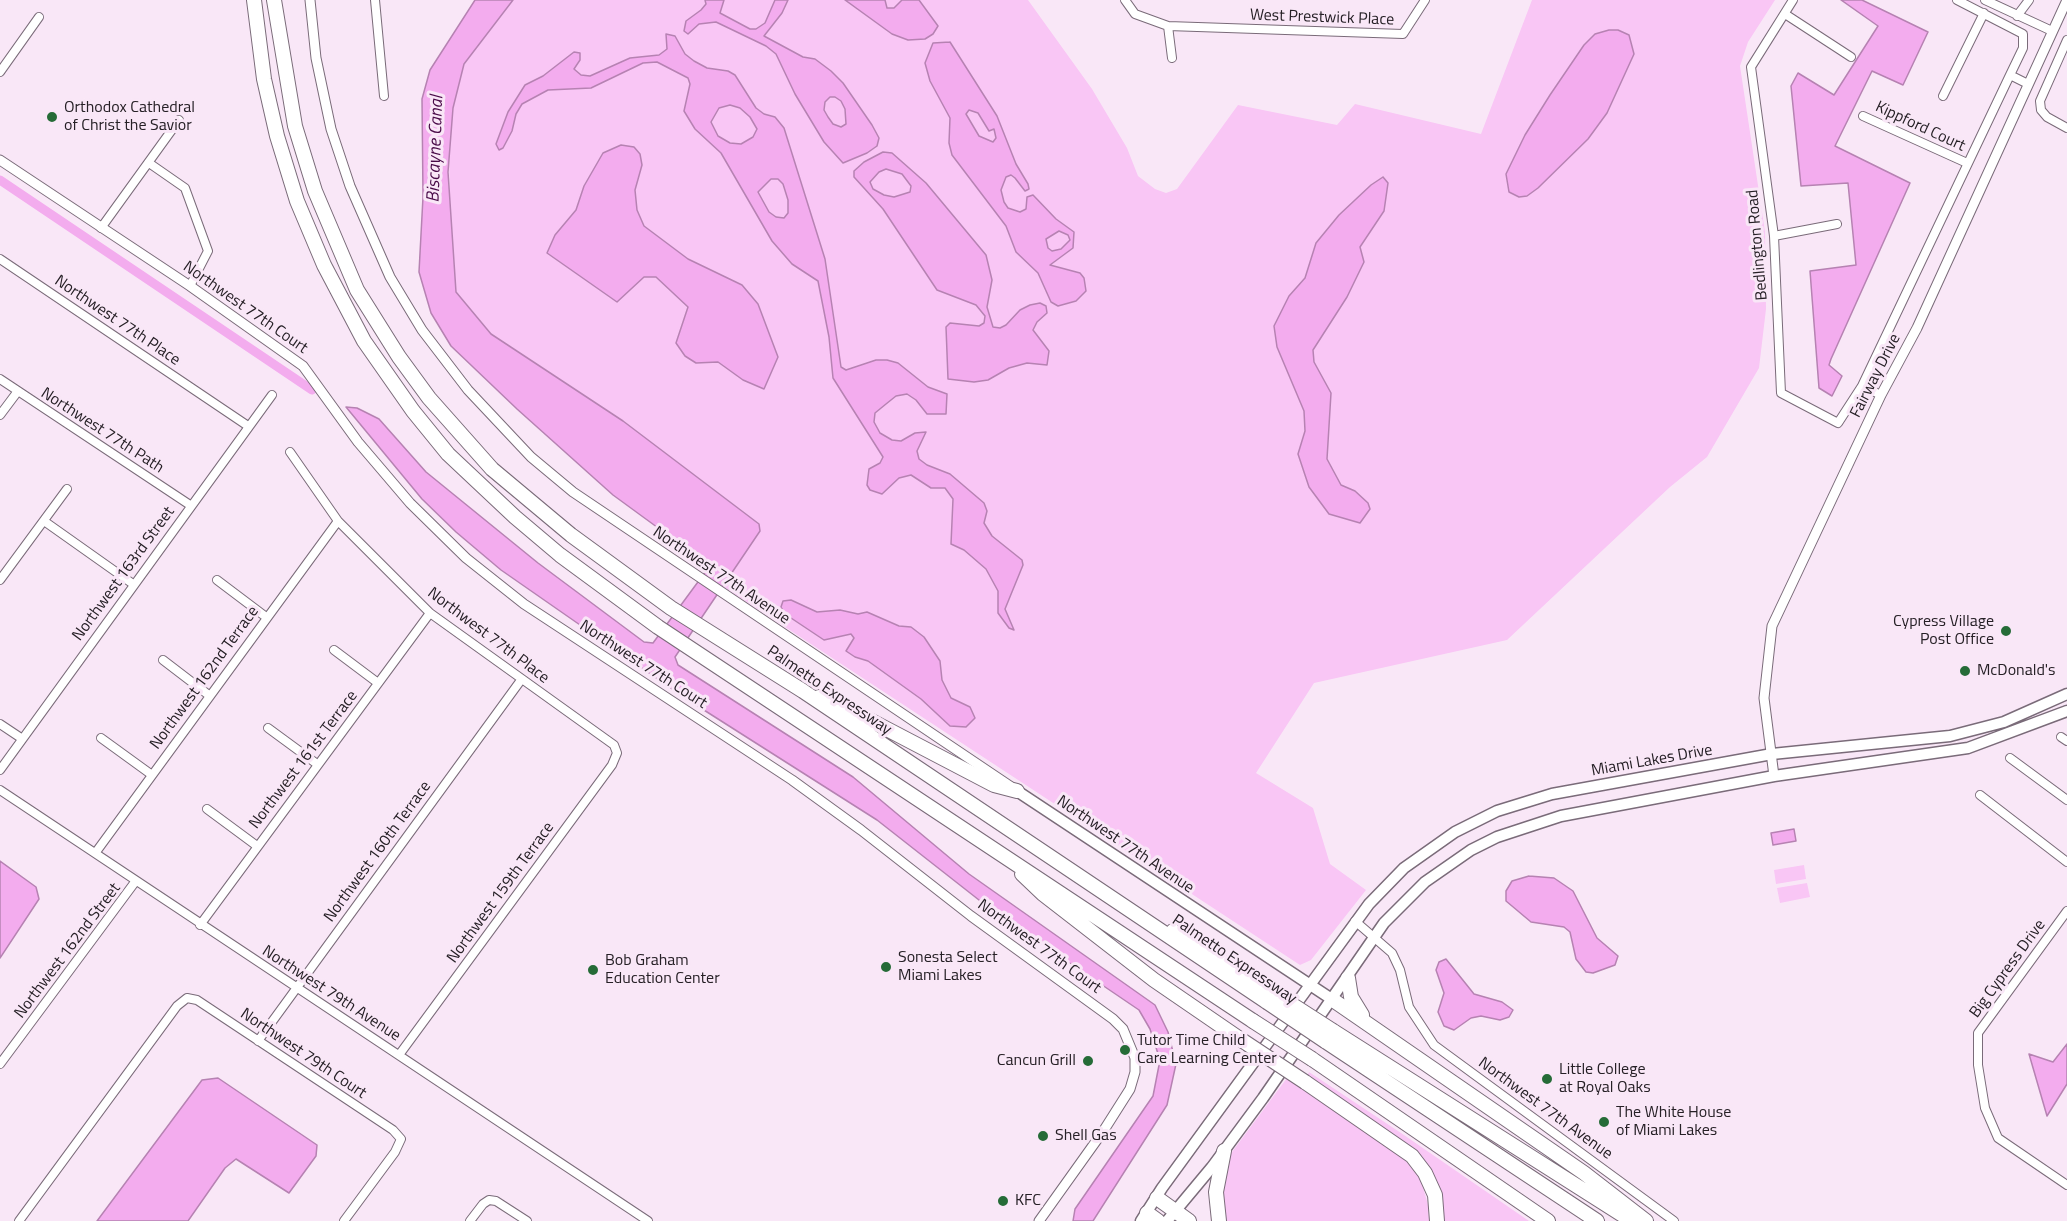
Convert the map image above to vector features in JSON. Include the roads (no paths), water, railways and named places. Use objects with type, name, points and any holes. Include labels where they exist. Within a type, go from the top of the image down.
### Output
[{"type":"highway","points":[[254,0],[264,79],[277,136],[297,201],[324,265],[364,341],[413,411],[448,454],[478,484],[560,555],[658,627],[1312,1059],[1548,1221]]},
{"type":"highway","name":"Palmetto Expressway","points":[[274,0],[295,126],[315,191],[357,290],[399,357],[462,438],[492,469],[571,535],[671,608],[803,691],[1121,905],[1329,1036],[1597,1221]]},
{"type":"highway","points":[[803,691],[839,704],[994,785],[1017,791]]},
{"type":"highway","points":[[999,851],[1043,894],[1154,980],[1412,1156],[1425,1173],[1435,1195],[1437,1221]]},
{"type":"highway","points":[[1348,978],[1351,997],[1366,1022]]},
{"type":"highway","points":[[1333,1000],[1584,1173],[1646,1221]]},
{"type":"highway","points":[[1329,1036],[1632,1221]]},
{"type":"highway","points":[[1219,1221],[1215,1192],[1224,1152]]},
{"type":"highway","points":[[1157,1198],[1172,1216],[1188,1221]]},
{"type":"main road","name":"Miami Lakes Drive","points":[[1148,1218],[1157,1198],[1355,921],[1377,894],[1416,858],[1455,832],[1497,811],[1552,794],[1772,754],[1950,736],[2004,722],[2067,694]]},
{"type":"main road","points":[[1172,1216],[1224,1152],[1333,1000],[1375,936],[1407,899],[1436,873],[1471,850],[1497,837],[1562,816],[1774,776],[1968,748],[2067,711]]},
{"type":"main road","name":"Northwest 77th Avenue","points":[[1017,791],[1333,1000]]},
{"type":"street","name":"Northwest 77th Avenue","points":[[310,0],[316,57],[331,129],[346,175],[390,277],[422,330],[468,390],[531,457],[590,505],[1017,791]]},
{"type":"street","points":[[375,0],[384,96]]},
{"type":"street","name":"West Prestwick Place","points":[[1125,0],[1135,14],[1168,26],[1403,34],[1425,0]]},
{"type":"street","name":"Bedlington Road","points":[[1794,0],[1751,67],[1774,236],[1781,393],[1838,423],[1862,386],[2023,48],[2024,34],[1957,0]]},
{"type":"street","points":[[1985,0],[2052,31]]},
{"type":"street","points":[[2017,16],[2029,0]]},
{"type":"street","name":"Fairway Drive","points":[[1774,776],[1764,698],[1772,626],[1881,395],[1917,328],[2067,0]]},
{"type":"street","points":[[1943,96],[1984,13]]},
{"type":"street","points":[[1785,14],[1851,57]]},
{"type":"street","points":[[0,72],[39,17]]},
{"type":"street","points":[[1168,26],[1172,58]]},
{"type":"street","points":[[2067,40],[2044,90],[2041,110],[2047,117],[2067,128]]},
{"type":"street","points":[[2010,75],[2028,84]]},
{"type":"street","name":"Kippford Court","points":[[1863,116],[1967,164]]},
{"type":"street","points":[[101,228],[179,120]]},
{"type":"street","name":"Northwest 77th Court","points":[[0,160],[190,286],[303,366],[358,442],[410,503],[466,558],[524,604],[792,780],[861,830],[971,916],[1104,1011],[1123,1029],[1135,1058],[1135,1072],[1130,1089],[1104,1130],[1039,1221]]},
{"type":"street","points":[[149,163],[185,188],[208,251],[190,286]]},
{"type":"street","points":[[1774,236],[1837,224]]},
{"type":"street","name":"Northwest 77th Place","points":[[0,259],[248,426]]},
{"type":"street","name":"Northwest 77th Path","points":[[0,379],[190,504]]},
{"type":"street","points":[[1862,386],[1881,395]]},
{"type":"street","points":[[0,415],[18,392]]},
{"type":"street","name":"Northwest 163rd Street","points":[[0,770],[190,504],[272,395]]},
{"type":"street","name":"Northwest 77th Place","points":[[290,452],[338,521],[430,613],[614,745]]},
{"type":"street","points":[[0,580],[67,489]]},
{"type":"street","points":[[44,521],[133,584]]},
{"type":"street","name":"Northwest 162nd Terrace","points":[[96,852],[338,521]]},
{"type":"street","points":[[217,580],[266,617]]},
{"type":"street","name":"Northwest 161st Terrace","points":[[200,925],[430,613]]},
{"type":"street","points":[[334,650],[378,683]]},
{"type":"street","points":[[162,660],[210,696]]},
{"type":"street","name":"Northwest 160th Terrace","points":[[258,1041],[521,680]]},
{"type":"street","points":[[0,724],[21,738]]},
{"type":"street","points":[[268,728],[317,765]]},
{"type":"street","points":[[101,738],[152,775]]},
{"type":"street","name":"Northwest 159th Terrace","points":[[399,1055],[612,765],[617,753],[614,745]]},
{"type":"street","points":[[2010,758],[2067,800]]},
{"type":"street","name":"Northwest 79th Avenue","points":[[0,790],[644,1220]]},
{"type":"street","points":[[1980,795],[2067,862]]},
{"type":"street","points":[[207,809],[257,846]]},
{"type":"street","name":"Northwest 162nd Street","points":[[0,1064],[135,882]]},
{"type":"street","name":"Big Cypress Drive","points":[[2067,911],[1978,1033],[1978,1065],[1985,1108],[1998,1138],[2067,1185]]},
{"type":"street","name":"Northwest 77th Avenue","points":[[1355,921],[1375,936],[1395,959],[1409,1007],[1434,1045],[1674,1221]]},
{"type":"street","name":"Northwest 79th Court","points":[[19,1221],[177,1006],[187,998],[197,1000],[393,1130],[401,1139],[395,1152],[344,1221]]},
{"type":"street","points":[[471,1221],[483,1204],[489,1200],[496,1201],[527,1221]]},
{"type":"water","name":"Biscayne Canal","points":[[475,0],[513,0],[464,64],[453,108],[448,172],[456,292],[491,334],[623,421],[759,524],[760,531],[675,657],[678,665],[853,777],[969,874],[1155,1005],[1168,1032],[1176,1064],[1167,1105],[1093,1221],[1073,1221],[1075,1209],[1153,1096],[1160,1060],[1150,1029],[1139,1010],[993,911],[877,820],[685,698],[501,570],[456,532],[422,499],[346,407],[357,408],[379,419],[426,472],[538,563],[644,642],[653,643],[706,571],[706,564],[702,560],[613,495],[517,409],[451,346],[431,313],[419,272],[423,197],[422,99],[430,70]]},
{"type":"water","points":[[705,0],[724,0],[720,13],[750,29],[756,29],[765,23],[775,0],[788,0],[782,13],[764,36],[803,57],[815,59],[831,71],[843,83],[872,125],[879,138],[877,146],[843,163],[824,142],[795,94],[776,54],[766,46],[716,22],[699,24],[688,34],[684,31],[686,21],[706,4]],"holes":[[[830,97],[841,101],[845,109],[846,124],[841,127],[833,124],[824,110],[825,102]]]},
{"type":"water","points":[[845,0],[885,0],[887,8],[894,8],[902,0],[919,0],[938,26],[933,34],[925,39],[908,40],[892,34]]},
{"type":"water","points":[[1841,0],[1862,0],[1928,32],[1903,85],[1872,71],[1835,146],[1910,183],[1831,359],[1829,365],[1842,376],[1832,396],[1819,388],[1810,271],[1856,265],[1848,183],[1801,186],[1791,86],[1798,73],[1834,95],[1878,26]]},
{"type":"water","points":[[1618,30],[1629,35],[1634,54],[1607,113],[1588,139],[1538,188],[1527,196],[1519,197],[1509,192],[1506,174],[1525,135],[1584,45],[1595,34]]},
{"type":"water","points":[[666,34],[675,36],[685,54],[694,61],[707,68],[728,71],[735,75],[756,108],[764,114],[775,117],[784,128],[825,259],[841,367],[846,370],[876,360],[887,360],[898,363],[928,387],[947,394],[946,414],[927,414],[916,400],[907,394],[896,396],[875,413],[874,422],[880,433],[892,440],[901,441],[915,433],[926,432],[917,451],[919,459],[927,465],[950,474],[984,503],[987,511],[984,523],[992,536],[1022,560],[1023,565],[1005,609],[1014,630],[1009,628],[998,613],[998,591],[986,569],[964,550],[951,544],[953,499],[945,488],[931,488],[911,475],[899,478],[882,494],[870,490],[867,485],[869,469],[880,463],[883,457],[833,378],[829,337],[818,281],[792,264],[772,241],[721,153],[695,129],[684,111],[690,84],[688,78],[657,62],[643,63],[591,88],[548,90],[522,104],[516,114],[512,131],[503,148],[499,150],[496,144],[508,112],[525,85],[543,76],[574,52],[580,53],[580,60],[574,69],[581,75],[590,76],[630,58],[659,55],[667,49]],"holes":[[[730,105],[740,108],[750,117],[757,129],[753,137],[741,144],[730,143],[718,136],[711,122],[719,108]],[[771,179],[778,179],[783,184],[788,200],[788,213],[784,218],[776,217],[769,212],[758,192]]]},
{"type":"water","points":[[950,42],[997,116],[1016,164],[1028,184],[1029,189],[1025,191],[1011,175],[1006,177],[1001,190],[1008,208],[1020,212],[1026,209],[1027,197],[1033,195],[1056,219],[1074,232],[1073,248],[1050,265],[1080,273],[1084,278],[1086,291],[1076,301],[1058,306],[1051,302],[1038,273],[1016,252],[1006,226],[952,155],[949,143],[950,118],[930,81],[925,63],[933,43]],"holes":[[[969,110],[978,113],[989,131],[994,129],[996,138],[993,142],[979,136],[966,114]],[[1059,231],[1068,235],[1070,240],[1061,249],[1052,251],[1048,248],[1046,239]]]},
{"type":"water","points":[[621,145],[634,147],[640,154],[642,165],[635,190],[637,210],[644,226],[688,259],[742,285],[758,304],[778,357],[764,389],[743,380],[718,362],[696,363],[685,356],[676,343],[688,307],[656,277],[644,277],[617,302],[547,253],[555,235],[576,210],[584,186],[603,153]]},
{"type":"water","points":[[883,152],[892,153],[926,183],[986,255],[992,280],[987,307],[993,327],[1000,328],[1006,325],[1020,310],[1030,305],[1040,303],[1046,306],[1047,313],[1037,322],[1033,330],[1049,351],[1047,365],[1027,363],[1009,368],[988,380],[974,382],[948,379],[946,327],[950,323],[979,326],[984,323],[985,316],[976,305],[937,290],[883,209],[854,177],[854,171],[864,162]],"holes":[[[886,169],[902,174],[911,186],[910,192],[894,197],[873,189],[870,182],[879,172]]]},
{"type":"water","points":[[1383,177],[1388,183],[1384,211],[1360,247],[1364,262],[1347,297],[1313,350],[1314,362],[1331,393],[1327,459],[1341,485],[1355,491],[1368,503],[1370,509],[1360,523],[1329,514],[1309,487],[1298,454],[1305,431],[1304,411],[1277,347],[1274,326],[1289,296],[1305,278],[1316,243],[1339,215]]},
{"type":"water","points":[[791,600],[817,612],[840,610],[858,614],[867,612],[899,626],[911,627],[924,637],[940,661],[942,680],[951,698],[970,707],[975,718],[966,727],[950,726],[921,699],[868,661],[846,651],[854,638],[851,634],[824,640],[785,614],[781,607],[783,601]]},
{"type":"water","points":[[1794,829],[1796,841],[1773,845],[1771,833]]},
{"type":"water","points":[[0,861],[36,887],[39,899],[0,958]]},
{"type":"water","points":[[1529,876],[1554,878],[1573,891],[1597,938],[1618,956],[1615,965],[1593,973],[1586,972],[1576,959],[1570,932],[1564,927],[1531,922],[1506,901],[1506,891],[1512,881]]},
{"type":"water","points":[[1446,959],[1474,994],[1502,1002],[1513,1010],[1509,1017],[1500,1020],[1481,1016],[1471,1018],[1454,1030],[1444,1026],[1438,1012],[1444,993],[1436,970],[1439,962]]},
{"type":"water","points":[[2067,1044],[2067,1084],[2047,1116],[2029,1054],[2053,1062]]},
{"type":"water","points":[[218,1078],[317,1145],[316,1156],[289,1193],[236,1159],[225,1168],[188,1221],[97,1221],[202,1080]]},
{"type":"waterway","points":[[0,180],[312,390]]},
{"type":"place","name":"Orthodox Cathedral of Christ the Savior","points":[[52,117]]},
{"type":"place","name":"Cypress Village Post Office","points":[[2006,631]]},
{"type":"place","name":"McDonald's","points":[[1965,671]]},
{"type":"place","name":"Sonesta Select Miami Lakes","points":[[886,967]]},
{"type":"place","name":"Bob Graham Education Center","points":[[593,970]]},
{"type":"place","name":"Tutor Time Child Care Learning Center","points":[[1125,1050]]},
{"type":"place","name":"Cancun Grill","points":[[1088,1061]]},
{"type":"place","name":"Little College at Royal Oaks","points":[[1547,1079]]},
{"type":"place","name":"The White House of Miami Lakes","points":[[1604,1122]]},
{"type":"place","name":"Shell Gas","points":[[1043,1136]]},
{"type":"place","name":"KFC","points":[[1003,1201]]}]
